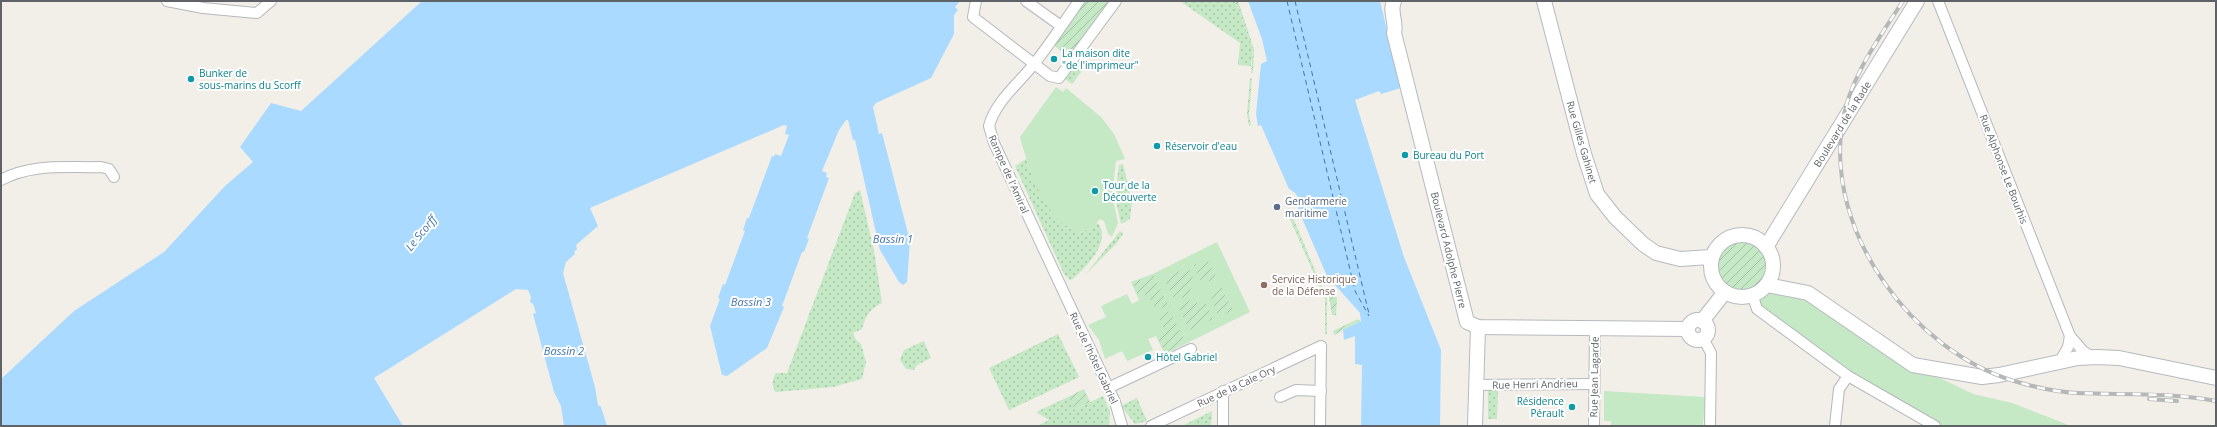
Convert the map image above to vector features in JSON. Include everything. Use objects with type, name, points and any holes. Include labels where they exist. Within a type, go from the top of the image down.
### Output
[{"type":"street","points":[[168,1],[203,8],[257,13],[271,1]]},
{"type":"street","points":[[976,1],[973,17],[1050,76],[1059,78],[1116,1]]},
{"type":"street","points":[[1026,1],[1061,26]]},
{"type":"street","name":"Rampe de l'Amiral","points":[[1062,291],[994,144],[989,126],[996,111],[1020,78],[1034,64],[1079,1]]},
{"type":"street","name":"Rue Gilles Gahinet","points":[[1544,1],[1584,154],[1597,194],[1615,217],[1643,244],[1656,253],[1680,259],[1711,257]]},
{"type":"street","name":"Boulevard de la Rade","points":[[1766,247],[1917,1]]},
{"type":"street","name":"Rue Alphonse Le Bourhis","points":[[1938,1],[2070,336],[2083,351],[2092,357]]},
{"type":"street","name":"Boulevard Adolphe Pierre","points":[[1393,5],[1396,39],[1464,313],[1468,322],[1478,327]]},
{"type":"street","points":[[1,180],[13,173],[40,168],[101,167],[109,169],[114,177]]},
{"type":"street","points":[[1745,235],[1755,238],[1766,247],[1773,264],[1767,285],[1752,297],[1737,298],[1725,292],[1717,285],[1712,275],[1711,257],[1720,244],[1732,236],[1745,235]]},
{"type":"street","points":[[1767,285],[1808,293],[1913,365],[1982,377],[2092,357],[2119,358],[2216,378]]},
{"type":"street","name":"Rue de l'hôtel Gabriel","points":[[1062,291],[1115,402],[1122,426]]},
{"type":"street","points":[[1702,321],[1725,292]]},
{"type":"street","points":[[1752,297],[1757,309],[1848,376],[1935,426]]},
{"type":"street","points":[[1688,329],[1694,321],[1702,321]]},
{"type":"street","points":[[1688,329],[1689,334],[1693,338],[1698,340],[1704,338],[1708,329],[1702,321]]},
{"type":"street","points":[[1475,426],[1478,327],[1688,329]]},
{"type":"street","name":"Rue Jean Lagarde","points":[[1594,426],[1595,328]]},
{"type":"street","points":[[2059,362],[2068,347],[2070,336]]},
{"type":"street","points":[[1704,338],[1711,353],[1710,426]]},
{"type":"street","name":"Rue de la Cale Ory","points":[[1151,426],[1321,346],[1321,391]]},
{"type":"street","points":[[1108,388],[1191,349]]},
{"type":"street","points":[[1835,426],[1839,390],[1848,376]]},
{"type":"street","name":"Rue Henri Andrieu","points":[[1476,385],[1594,384]]},
{"type":"street","points":[[1280,397],[1296,390],[1321,391],[1320,426]]},
{"type":"street","points":[[1223,391],[1223,426]]},
{"type":"green space","points":[[1084,1],[1112,1],[1070,58],[1052,44]]},
{"type":"green space","points":[[1180,1],[1235,1],[1253,49],[1251,66],[1238,65],[1240,43]]},
{"type":"green space","points":[[1235,1],[1238,1],[1254,49],[1253,73],[1251,73],[1253,49]]},
{"type":"green space","points":[[1077,63],[1084,68],[1072,84],[1065,79]]},
{"type":"green space","points":[[1250,78],[1252,79],[1249,115],[1251,125],[1249,126],[1247,114]]},
{"type":"green space","points":[[1056,87],[1063,92],[1066,88],[1101,117],[1114,134],[1125,159],[1116,161],[1112,195],[1118,223],[1112,237],[1108,234],[1104,221],[1100,219],[1091,228],[1079,233],[1066,226],[1056,217],[1047,205],[1033,179],[1020,137]]},
{"type":"green space","points":[[1026,159],[1040,192],[1060,220],[1070,228],[1080,233],[1091,228],[1096,223],[1099,224],[1102,232],[1102,239],[1099,247],[1085,268],[1073,279],[1070,280],[1064,274],[1015,166]]},
{"type":"green space","points":[[1123,164],[1132,201],[1130,219],[1121,224],[1115,196],[1119,165]]},
{"type":"green space","points":[[860,190],[874,251],[882,303],[874,307],[869,313],[862,329],[853,333],[856,340],[861,344],[866,362],[862,379],[833,387],[776,392],[774,390],[773,381],[776,373],[787,373],[855,193]]},
{"type":"green space","points":[[1289,208],[1327,299],[1327,334],[1325,334],[1325,299],[1286,210]]},
{"type":"green space","points":[[1120,231],[1123,234],[1116,244],[1085,275]]},
{"type":"green space","points":[[1736,241],[1746,241],[1759,248],[1766,261],[1766,271],[1759,284],[1746,291],[1736,291],[1727,287],[1720,280],[1716,271],[1716,261],[1720,252],[1727,245]]},
{"type":"green space","points":[[1217,242],[1250,312],[1165,354],[1156,336],[1148,339],[1153,350],[1127,361],[1122,351],[1105,359],[1099,340],[1088,325],[1106,317],[1101,306],[1127,294],[1132,304],[1139,300],[1131,282],[1153,274]]},
{"type":"green space","points":[[1207,259],[1218,281],[1213,284],[1206,279],[1201,281],[1194,265]]},
{"type":"green space","points":[[1188,267],[1195,283],[1190,290],[1190,294],[1175,301],[1164,278]]},
{"type":"green space","points":[[1153,274],[1168,305],[1156,311],[1148,294],[1139,297],[1133,283]]},
{"type":"green space","points":[[1767,285],[1808,293],[1913,365],[1973,394],[2012,403],[2071,426],[1935,426],[1848,376],[1757,309],[1753,297]]},
{"type":"green space","points":[[1221,287],[1233,310],[1219,317],[1211,300],[1216,289]]},
{"type":"green space","points":[[1328,291],[1332,291],[1337,298],[1336,315],[1332,315]]},
{"type":"green space","points":[[1193,299],[1196,303],[1205,303],[1213,319],[1189,330],[1178,306]]},
{"type":"green space","points":[[1170,311],[1186,343],[1165,353],[1157,336],[1165,332],[1158,316]]},
{"type":"green space","points":[[1358,319],[1360,321],[1334,335],[1333,331]]},
{"type":"green space","points":[[1058,334],[1079,377],[1009,410],[989,368]]},
{"type":"green space","points":[[924,341],[931,358],[917,365],[914,370],[906,369],[900,360],[904,350]]},
{"type":"green space","points":[[1084,389],[1090,402],[1074,410],[1068,397]]},
{"type":"green space","points":[[1488,390],[1498,390],[1497,419],[1488,419]]},
{"type":"green space","points":[[1604,391],[1705,397],[1703,426],[1611,426],[1611,421],[1604,421]]},
{"type":"green space","points":[[1103,396],[1110,411],[1109,426],[1037,426],[1049,420],[1036,412],[1068,397],[1074,410]]},
{"type":"green space","points":[[1137,398],[1147,421],[1135,424],[1121,406]]},
{"type":"green space","points":[[1212,411],[1211,426],[1182,426]]},
{"type":"water","points":[[422,1],[960,1],[955,7],[958,10],[954,15],[954,34],[931,78],[876,103],[873,107],[879,134],[882,133],[910,241],[907,282],[903,285],[899,282],[880,250],[855,140],[853,140],[848,120],[846,120],[839,130],[822,171],[827,173],[826,177],[829,178],[807,238],[809,239],[804,252],[802,252],[782,306],[784,307],[767,348],[727,376],[722,375],[710,326],[720,299],[718,298],[723,284],[725,285],[745,231],[743,230],[747,218],[749,218],[772,156],[774,157],[775,154],[781,156],[789,135],[785,134],[787,126],[784,125],[590,208],[598,226],[576,245],[577,249],[574,252],[575,254],[566,262],[563,273],[595,387],[598,405],[601,407],[607,426],[564,426],[561,406],[554,392],[533,314],[536,313],[533,304],[530,302],[531,297],[528,290],[516,289],[374,378],[403,426],[1,426],[1,379],[74,311],[164,252],[225,186],[253,162],[240,147],[271,103],[301,111]]},
{"type":"water","points":[[1248,1],[1380,1],[1401,88],[1381,94],[1379,91],[1355,100],[1404,257],[1441,350],[1440,426],[1361,426],[1362,365],[1355,364],[1355,336],[1344,340],[1343,330],[1361,321],[1360,313],[1327,276],[1298,209],[1298,198],[1295,193],[1289,189],[1261,125],[1258,126],[1256,114],[1261,64],[1267,61],[1262,39]]},
{"type":"ferry route","points":[[1287,1],[1355,291],[1369,316]]},
{"type":"ferry route","points":[[1295,1],[1369,314]]},
{"type":"railway","points":[[1903,1],[1858,75],[1851,91],[1842,125],[1841,166],[1848,206],[1862,245],[1884,282],[1911,315],[1942,343],[1977,366],[2014,381],[2045,389],[2069,392],[2181,396],[2216,401]]},
{"type":"railway","points":[[2149,399],[2177,401]]},
{"type":"place","name":"La maison dite \"de l'imprimeur\"","points":[[1054,59]]},
{"type":"place","name":"Bunker de sous-marins du Scorff","points":[[191,79]]},
{"type":"place","name":"Réservoir d'eau","points":[[1157,146]]},
{"type":"place","name":"Bureau du Port","points":[[1405,155]]},
{"type":"place","name":"Tour de la Découverte","points":[[1095,191]]},
{"type":"place","name":"Gendarmerie maritime","points":[[1277,207]]},
{"type":"place","name":"Service Historique de la Défense","points":[[1264,285]]},
{"type":"place","name":"Hôtel Gabriel","points":[[1148,357]]},
{"type":"place","name":"Résidence Pérault","points":[[1572,407]]},
{"type":"water label","name":"Le Scorff","points":[[421,233]]},
{"type":"water label","name":"Bassin 1","points":[[893,239]]},
{"type":"water label","name":"Bassin 3","points":[[751,302]]},
{"type":"water label","name":"Bassin 2","points":[[564,351]]}]
